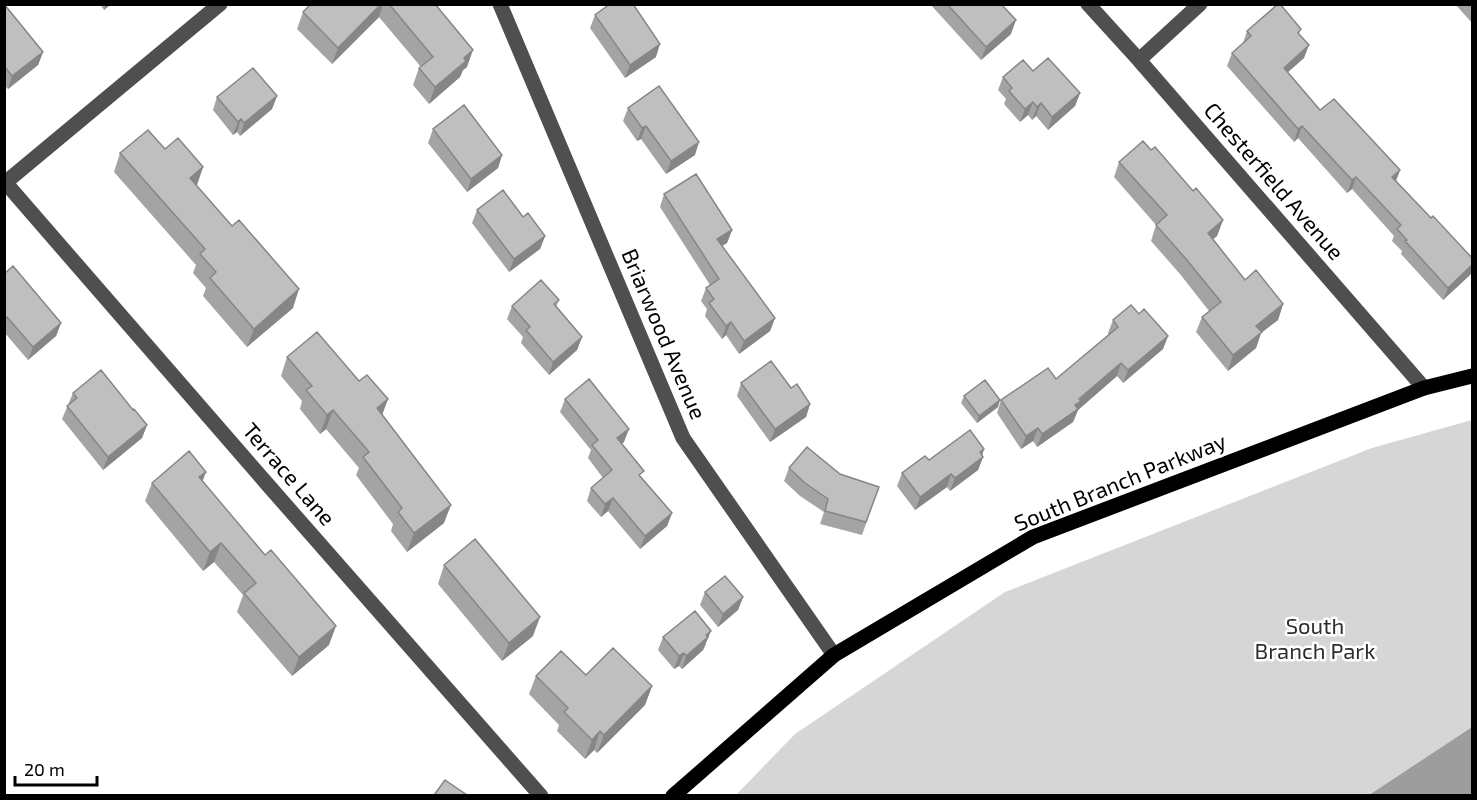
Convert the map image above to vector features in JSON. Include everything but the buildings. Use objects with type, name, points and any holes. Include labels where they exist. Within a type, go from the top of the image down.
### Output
[{"type":"main road","name":"South Branch Parkway","points":[[672,795],[834,655],[1033,537],[1424,388],[1473,376]]},
{"type":"street","points":[[5,181],[220,4]]},
{"type":"street","name":"Briarwood Avenue","points":[[500,4],[684,438],[834,655]]},
{"type":"street","name":"Chesterfield Avenue","points":[[1088,4],[1424,388]]},
{"type":"street","points":[[1139,60],[1200,4]]},
{"type":"street","name":"Terrace Lane","points":[[5,181],[283,503],[541,795]]},
{"type":"green space","name":"South Branch Park","points":[[1472,420],[1472,727],[1369,795],[735,796],[795,734],[1005,592],[1372,448]]},
{"type":"shaded area","points":[[1472,727],[1472,795],[1369,795]]}]
